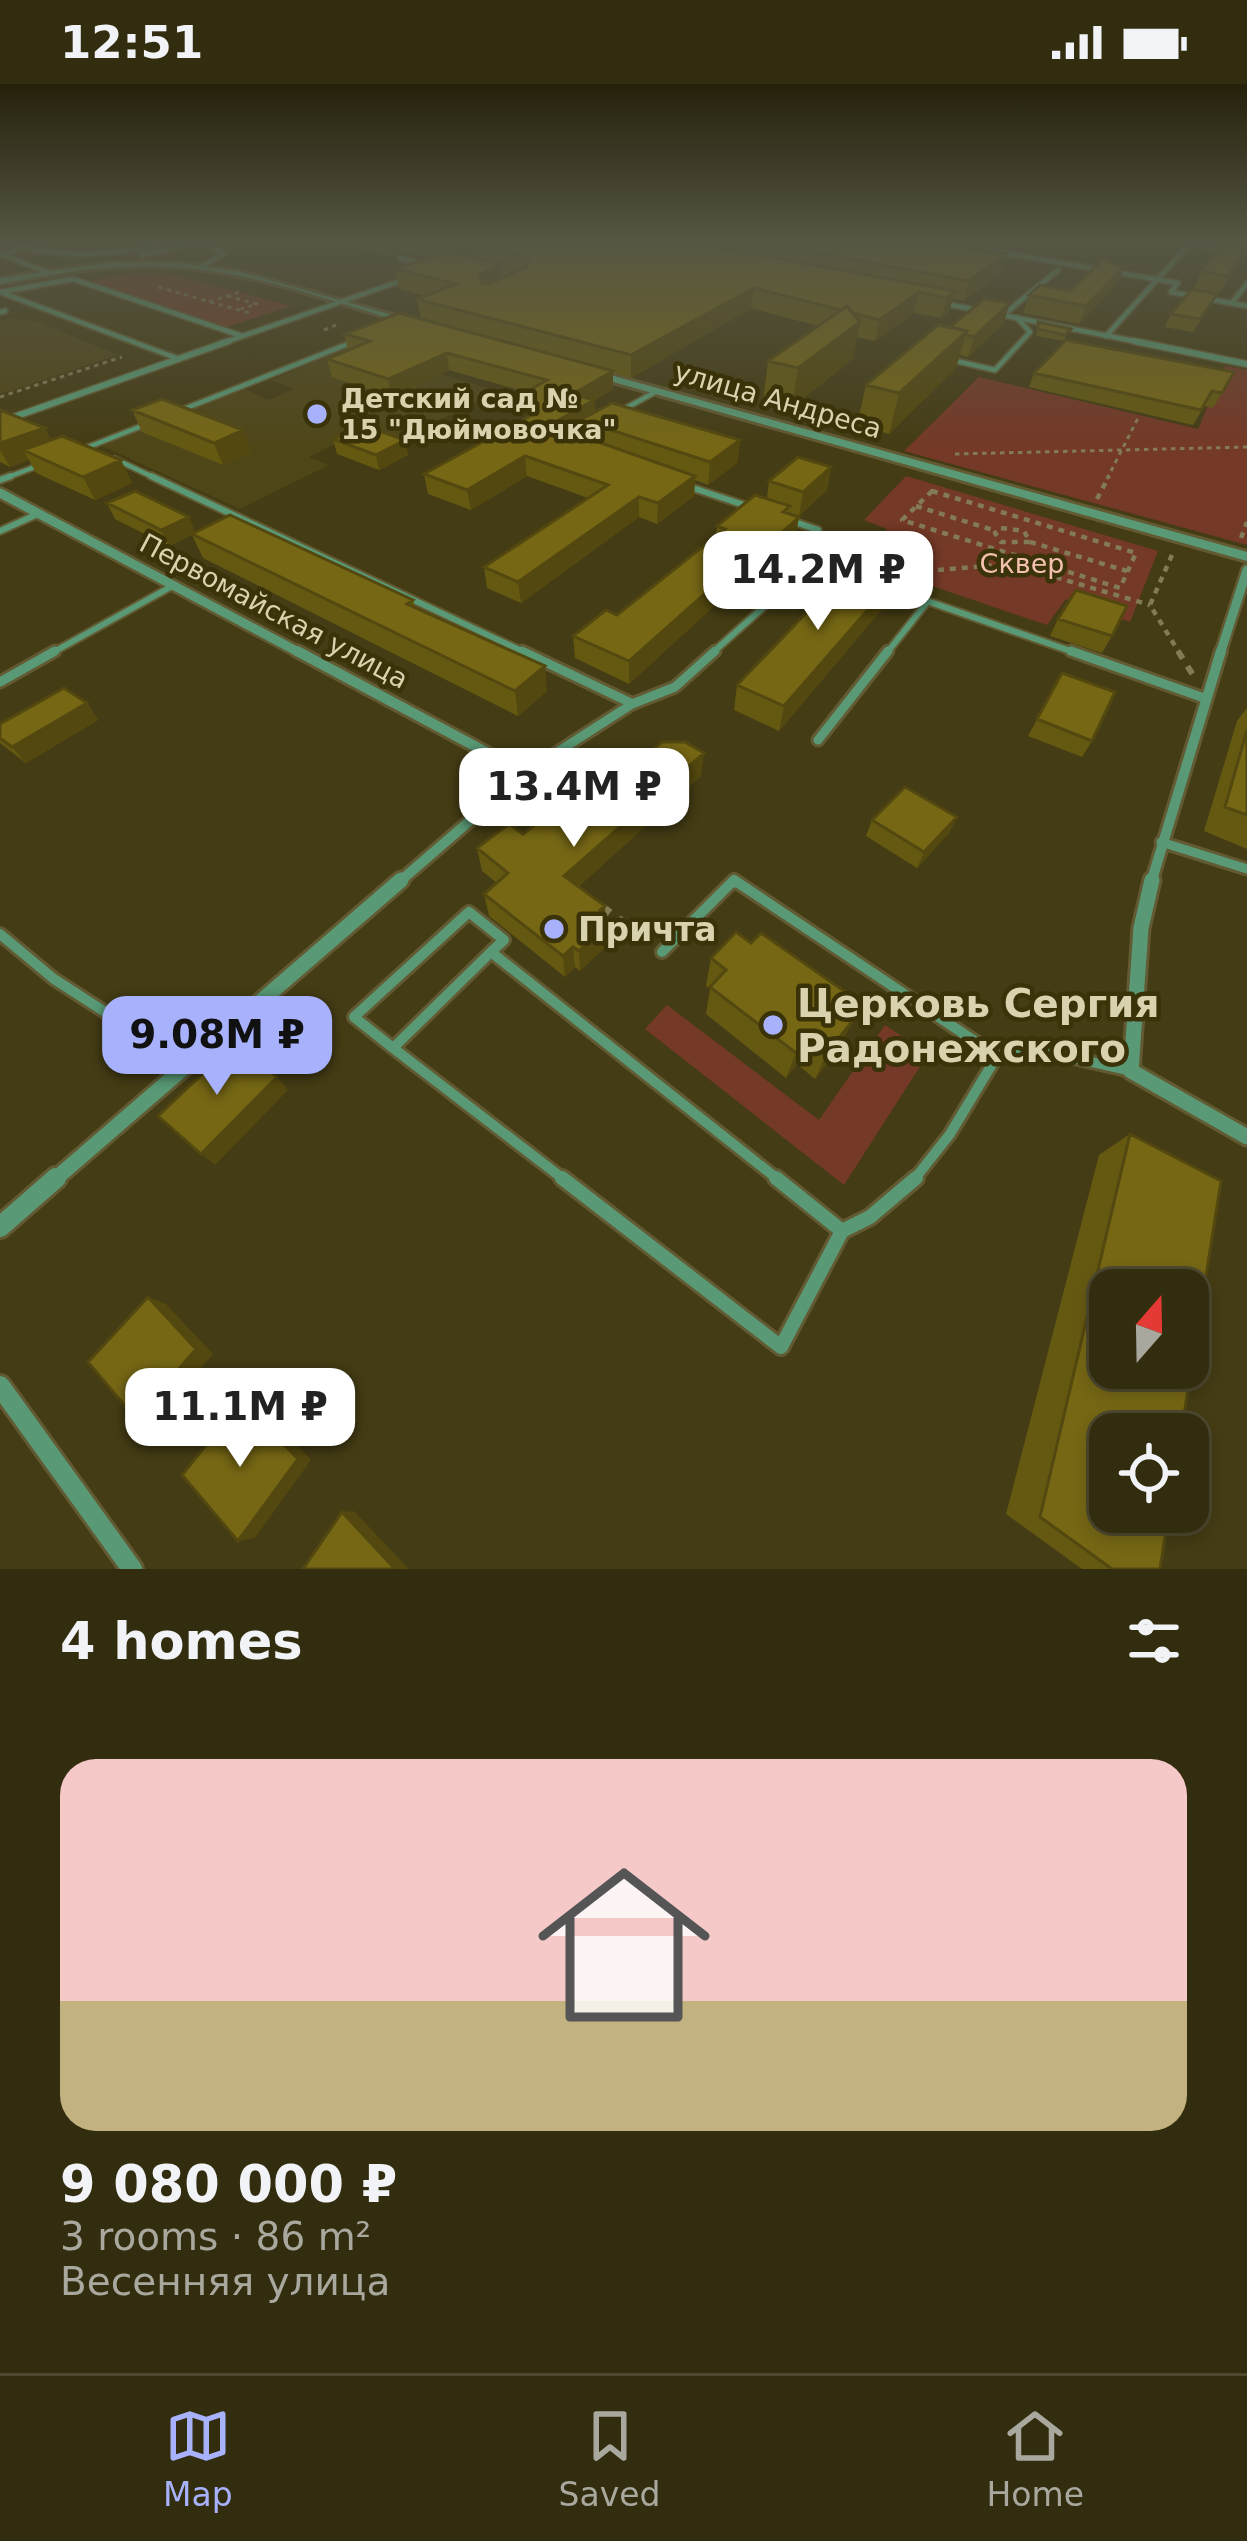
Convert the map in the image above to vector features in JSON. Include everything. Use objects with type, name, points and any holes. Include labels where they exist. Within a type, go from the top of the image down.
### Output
[{"type":"street","points":[[0,422],[319,309]]},
{"type":"street","points":[[360,309],[400,324],[430,327]]},
{"type":"street","points":[[974,309],[1247,364]]},
{"type":"street","name":"улица Андреса","points":[[565,365],[1247,557]]},
{"type":"street","name":"Первомайская улица","points":[[0,493],[525,773]]},
{"type":"street","points":[[1247,570],[1161,842],[1142,928],[1130,1071],[1247,1137]]},
{"type":"street","points":[[0,1227],[525,773]]},
{"type":"street","points":[[0,1386],[132,1569]]},
{"type":"lane","points":[[47,309],[179,359]]},
{"type":"lane","points":[[163,309],[242,336]]},
{"type":"lane","points":[[1003,315],[1010,309]]},
{"type":"lane","points":[[1106,336],[1130,309]]},
{"type":"lane","points":[[959,324],[977,310]]},
{"type":"lane","points":[[942,358],[994,370],[1030,332],[1017,318]]},
{"type":"lane","points":[[66,455],[376,333]]},
{"type":"lane","points":[[603,422],[657,391]]},
{"type":"lane","points":[[88,447],[632,704]]},
{"type":"lane","points":[[0,480],[44,464]]},
{"type":"lane","points":[[670,480],[754,509]]},
{"type":"lane","points":[[0,531],[40,513]]},
{"type":"lane","points":[[776,516],[818,530]]},
{"type":"lane","points":[[525,773],[632,704],[675,686],[814,562],[1207,699]]},
{"type":"lane","points":[[0,682],[174,585]]},
{"type":"lane","points":[[818,740],[928,601]]},
{"type":"lane","points":[[1161,842],[1247,869]]},
{"type":"lane","points":[[662,952],[734,880],[997,1056],[1039,1050],[1130,1071]]},
{"type":"lane","points":[[393,1048],[504,940],[470,912],[354,1017],[393,1048],[781,1347],[842,1231],[874,1217],[931,1168],[997,1056]]},
{"type":"lane","points":[[0,934],[54,980],[187,1065]]},
{"type":"lane","points":[[491,952],[842,1231]]},
{"type":"path","points":[[238,310],[253,314]]},
{"type":"path","points":[[324,331],[336,325]]},
{"type":"path","points":[[1095,502],[1139,416]]},
{"type":"path","points":[[944,454],[1247,447]]},
{"type":"path","points":[[932,491],[1136,553],[1120,588],[902,520],[916,506],[932,491]]},
{"type":"path","points":[[916,506],[996,531],[1018,529],[1028,534],[1030,542]]},
{"type":"path","points":[[1018,529],[1025,519]]},
{"type":"path","points":[[1240,542],[1247,522]]},
{"type":"path","points":[[996,531],[997,538],[1008,544],[1030,542],[1127,571]]},
{"type":"path","points":[[1003,551],[1008,544]]},
{"type":"path","points":[[1150,605],[1172,555]]},
{"type":"path","points":[[901,573],[1011,565],[1150,605],[1207,699]]},
{"type":"path","points":[[587,896],[662,952]]},
{"type":"shaded area","points":[[0,321],[36,321],[118,355],[0,394]]},
{"type":"shaded area","name":"Детский сад № 15 \"Дюймовочка\"","points":[[351,347],[497,391],[400,440],[367,428],[309,457],[329,465],[240,509],[102,446],[244,389],[269,400],[294,389],[272,380]]},
{"type":"green space","points":[[167,309],[282,309],[223,328]]},
{"type":"green space","points":[[1225,366],[1247,370],[1247,545],[904,451],[979,377],[1198,429]]},
{"type":"green space","name":"Сквер","points":[[906,476],[1158,551],[1130,622],[1066,599],[1047,625],[859,561],[887,529],[864,520]]},
{"type":"green space","points":[[667,1005],[819,1120],[885,1025],[928,1054],[844,1185],[645,1029]]},
{"type":"building","points":[[456,309],[715,309],[631,355]]},
{"type":"building","points":[[842,309],[850,309],[860,322],[798,368],[768,361]]},
{"type":"building","points":[[850,309],[894,309],[879,320]]},
{"type":"building","points":[[971,309],[1003,309],[974,337],[950,327]]},
{"type":"building","points":[[1175,309],[1207,309],[1200,319],[1171,314]]},
{"type":"building","points":[[399,313],[613,371],[573,394],[594,400],[559,420],[558,428],[695,476],[658,503],[639,497],[518,582],[484,567],[608,485],[525,456],[467,490],[424,474],[537,412],[526,392],[547,380],[447,353],[388,379],[327,359],[370,341],[344,334]]},
{"type":"building","points":[[1038,322],[1071,329],[1065,335],[1038,329]]},
{"type":"building","points":[[938,325],[967,331],[899,393],[866,385]]},
{"type":"building","points":[[1066,340],[1234,372],[1222,393],[1212,391],[1201,410],[1034,373]]},
{"type":"building","points":[[162,399],[243,430],[214,443],[132,410]]},
{"type":"building","points":[[612,403],[740,440],[710,462],[580,420]]},
{"type":"building","points":[[0,410],[45,428],[0,443]]},
{"type":"building","points":[[363,425],[405,440],[376,455],[333,439]]},
{"type":"building","points":[[62,436],[121,460],[83,477],[23,450]]},
{"type":"building","points":[[798,457],[831,467],[803,492],[769,481]]},
{"type":"building","points":[[135,491],[189,517],[161,530],[107,503]]},
{"type":"building","points":[[755,495],[790,506],[783,512],[799,517],[769,544],[763,542],[629,661],[573,636],[606,610],[617,615],[725,529],[717,526]]},
{"type":"building","points":[[230,515],[413,600],[407,604],[545,666],[515,691],[192,534]]},
{"type":"building","points":[[858,559],[900,573],[784,706],[737,685]]},
{"type":"building","points":[[1076,590],[1127,606],[1112,636],[1058,619]]},
{"type":"building","points":[[1062,673],[1115,692],[1092,741],[1037,719]]},
{"type":"building","points":[[64,688],[87,703],[12,747],[0,738],[0,724]]},
{"type":"building","points":[[1247,730],[1247,815],[1225,807]]},
{"type":"building","points":[[662,742],[685,742],[704,753],[564,876],[605,906],[599,920],[605,925],[579,951],[573,947],[563,956],[484,894],[508,873],[477,848],[509,824],[523,834],[587,783],[602,792]]},
{"type":"building","points":[[905,787],[957,817],[924,852],[872,820]]},
{"type":"building","points":[[736,932],[751,943],[761,933],[844,991],[832,1005],[854,1019],[827,1053],[808,1038],[796,1053],[710,987],[726,970],[711,958]]},
{"type":"building","points":[[235,1043],[277,1077],[201,1154],[158,1116]]},
{"type":"building","points":[[1130,1134],[1221,1181],[1207,1269],[1098,1269]]},
{"type":"building","points":[[148,1297],[196,1349],[136,1419],[88,1362]]},
{"type":"building","points":[[1089,1308],[1089,1389],[1188,1389],[1184,1413],[1089,1413],[1089,1533],[1166,1533],[1160,1569],[1112,1569],[1040,1517]]},
{"type":"building","points":[[242,1401],[298,1459],[238,1541],[182,1475]]},
{"type":"building","points":[[342,1512],[395,1569],[303,1569]]},
{"type":"place","name":"Детский сад № 15 \"Дюймовочка\"","points":[[317,414]]},
{"type":"place","name":"Причта","points":[[554,929]]},
{"type":"place","name":"Церковь Сергия Радонежского","points":[[773,1025]]}]
